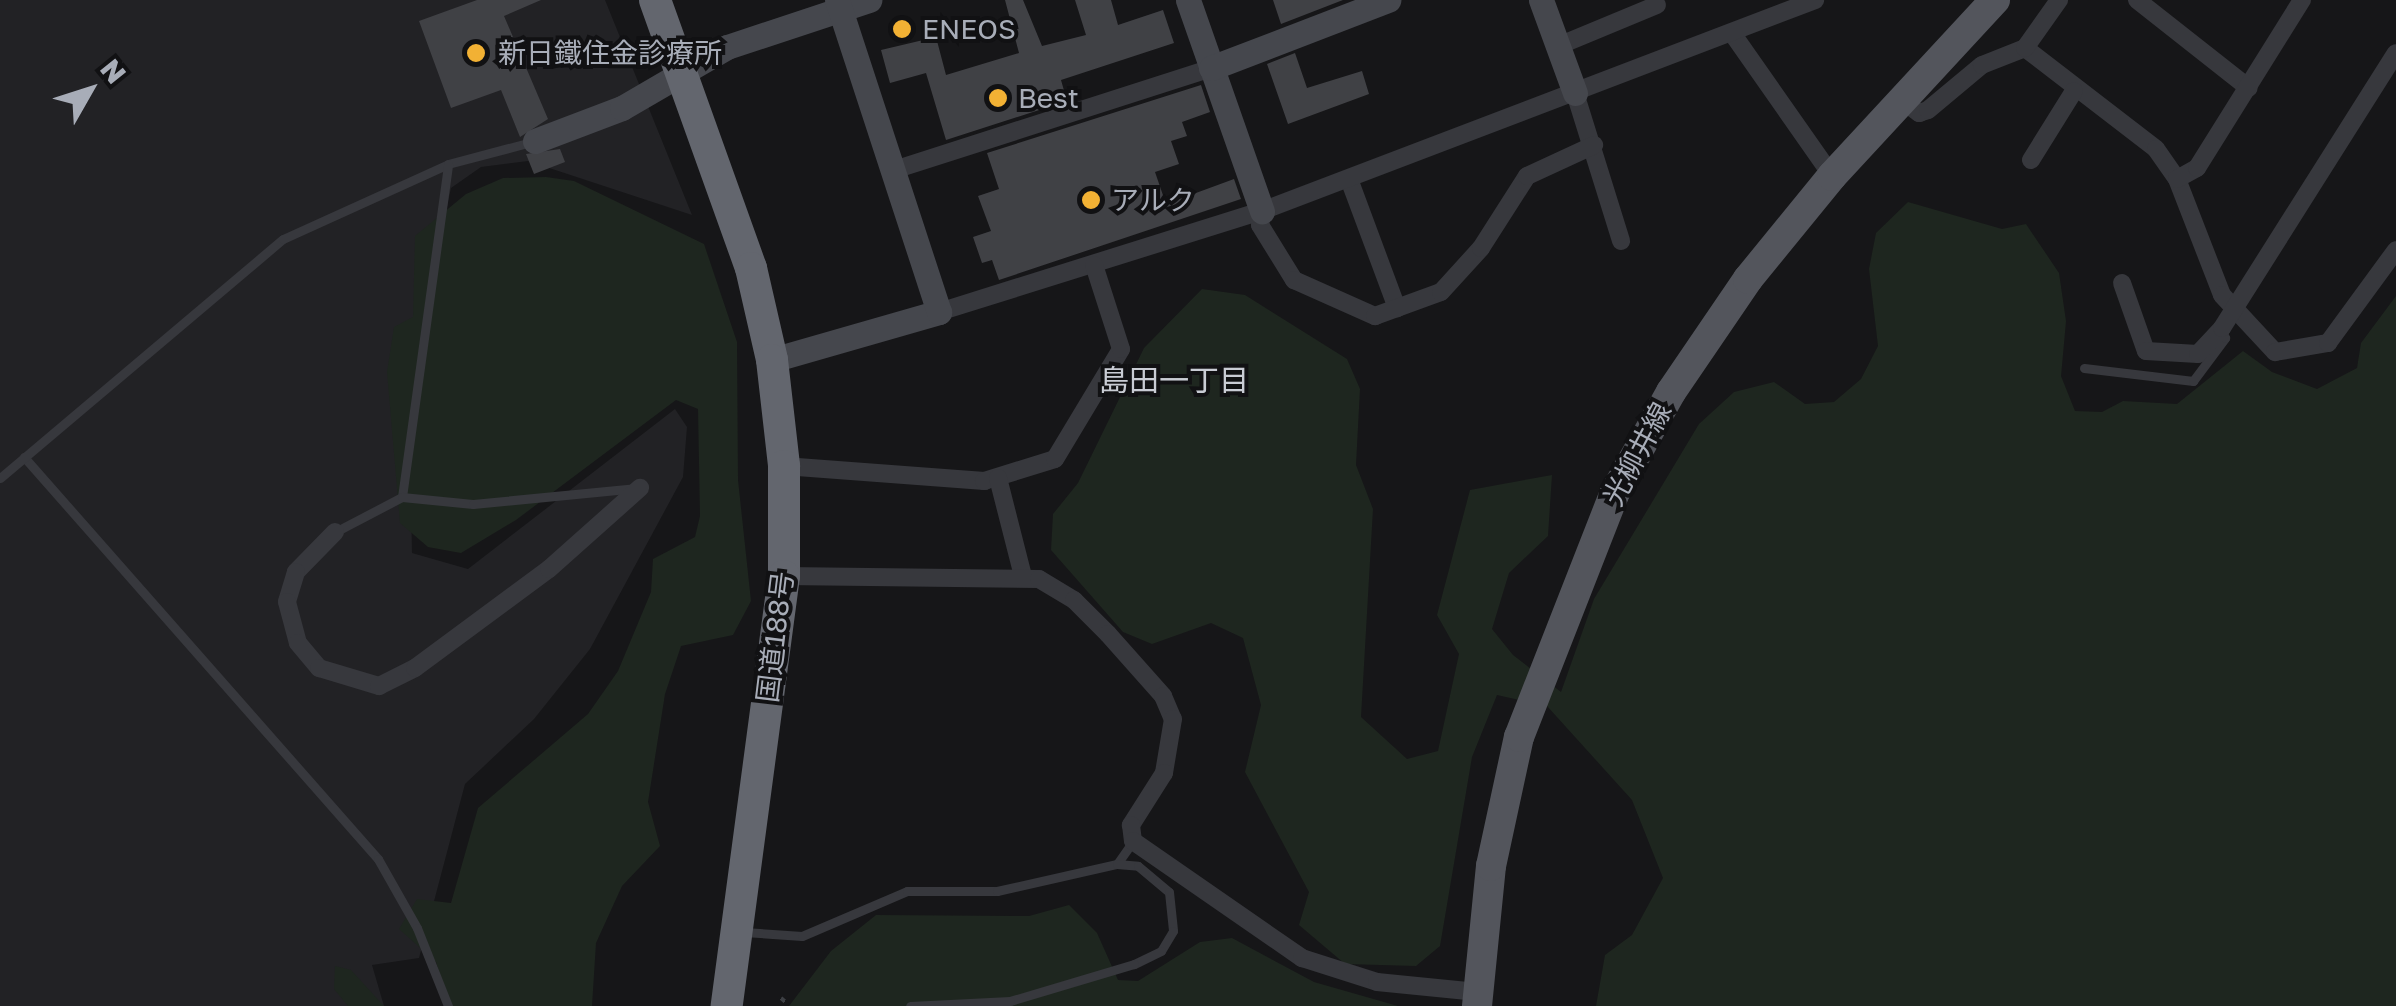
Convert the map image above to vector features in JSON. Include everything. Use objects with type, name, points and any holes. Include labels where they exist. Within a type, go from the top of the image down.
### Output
[{"type":"highway","name":"国道188号","points":[[632,0],[674,78],[752,268],[772,360],[784,466],[784,576],[727,1006]]},
{"type":"highway","name":"国道188号","points":[[655,0],[674,78]]},
{"type":"main road","name":"光柳井線","points":[[1478,999],[1491,866],[1519,737],[1569,598],[1614,494],[1670,392],[1748,279],[1900,99],[1995,0]]},
{"type":"street","points":[[535,140],[622,108],[728,47],[839,4],[869,0]]},
{"type":"street","points":[[1188,0],[1262,211],[1260,225],[1294,280],[1365,316],[1441,292],[1460,276],[1527,176],[1594,144]]},
{"type":"street","points":[[894,170],[1211,68],[1388,0]]},
{"type":"street","points":[[1541,0],[1594,144],[1622,241]]},
{"type":"street","points":[[772,360],[1262,211],[1814,0]]},
{"type":"street","points":[[1900,99],[1919,113],[1928,110],[1982,65],[2025,48],[2059,0]]},
{"type":"street","points":[[2137,0],[2248,88]]},
{"type":"street","points":[[2177,179],[2197,168],[2302,0]]},
{"type":"street","points":[[839,4],[938,312]]},
{"type":"street","points":[[1558,46],[1657,5]]},
{"type":"street","points":[[1732,32],[1832,176]]},
{"type":"street","points":[[2025,48],[2074,91],[2156,150],[2177,179],[2232,312],[2275,352],[2328,343],[2396,250]]},
{"type":"street","points":[[2122,282],[2146,351],[2198,354],[2222,328],[2396,53]]},
{"type":"street","points":[[2031,160],[2074,91]]},
{"type":"street","points":[[1348,179],[1397,308]]},
{"type":"street","points":[[784,466],[998,478],[1055,459],[1121,348],[1094,265]]},
{"type":"street","points":[[998,478],[1023,576]]},
{"type":"street","points":[[335,532],[296,572],[287,602],[298,643],[320,668],[347,680],[379,686],[416,668],[549,569],[640,488]]},
{"type":"street","points":[[784,576],[1023,576],[1074,600],[1163,696],[1173,718],[1169,758],[1131,825],[1133,841],[1302,958],[1377,982],[1478,999]]},
{"type":"lane","points":[[0,478],[283,238],[448,164],[535,140]]},
{"type":"lane","points":[[402,497],[448,164]]},
{"type":"lane","points":[[2084,368],[2193,381],[2225,338],[2222,328]]},
{"type":"lane","points":[[24,457],[378,859],[417,928],[448,1006]]},
{"type":"lane","points":[[335,532],[402,497],[473,504],[640,488]]},
{"type":"lane","points":[[1117,864],[1133,841]]},
{"type":"lane","points":[[736,931],[802,936],[907,891],[997,891],[1117,864],[1138,866],[1169,892],[1173,931],[1160,951],[1010,1001],[910,1006]]},
{"type":"path","points":[[781,998],[790,1006]]},
{"type":"shaded area","points":[[0,0],[605,0],[692,215],[528,161],[481,167],[451,188],[409,388],[412,553],[468,569],[675,409],[687,427],[683,477],[590,649],[534,719],[465,784],[419,958],[372,965],[384,1006],[0,1006]]},
{"type":"shaded area","points":[[503,178],[574,181],[704,244],[737,342],[738,480],[751,601],[733,635],[681,646],[665,694],[648,802],[660,846],[622,886],[596,943],[592,1006],[450,1006],[436,962],[399,929],[417,899],[451,903],[478,808],[588,714],[618,671],[651,592],[653,559],[695,537],[700,516],[698,409],[676,400],[516,520],[461,553],[428,547],[400,523],[387,372],[394,327],[413,317],[415,236],[466,194]]},
{"type":"shaded area","points":[[1908,202],[2002,229],[2026,224],[2059,273],[2066,321],[2061,376],[2075,411],[2102,412],[2123,401],[2177,404],[2243,351],[2272,372],[2317,389],[2357,368],[2361,343],[2396,296],[2396,1006],[1596,1006],[1605,955],[1632,935],[1663,878],[1632,800],[1547,706],[1497,695],[1472,757],[1440,946],[1416,966],[1345,964],[1299,925],[1309,892],[1245,772],[1261,705],[1243,638],[1211,623],[1152,644],[1123,632],[1051,550],[1053,514],[1078,483],[1144,348],[1202,289],[1245,295],[1347,359],[1360,389],[1356,465],[1373,509],[1361,717],[1407,759],[1438,751],[1459,654],[1437,615],[1470,490],[1552,475],[1548,536],[1509,573],[1492,629],[1513,655],[1561,692],[1594,599],[1699,424],[1734,392],[1774,382],[1805,404],[1834,402],[1861,379],[1878,346],[1869,269],[1876,233]]},
{"type":"shaded area","points":[[1069,905],[1097,933],[1118,980],[1138,981],[1200,942],[1232,938],[1314,982],[1398,1006],[789,1006],[831,951],[876,915],[1029,916]]},
{"type":"shaded area","points":[[335,966],[351,970],[384,1006],[348,1006],[334,989]]},
{"type":"building","points":[[477,0],[541,0],[504,16],[548,119],[520,137],[501,90],[451,108],[419,21]]},
{"type":"building","points":[[1005,0],[1023,0],[1042,46],[1086,35],[1075,0],[1111,0],[1118,25],[1163,10],[1174,43],[1061,80],[1067,101],[946,140],[926,73],[890,83],[881,50],[936,37],[946,75],[1019,53]]},
{"type":"building","points":[[1273,0],[1343,0],[1281,24]]},
{"type":"building","points":[[1295,53],[1307,88],[1362,71],[1369,94],[1288,124],[1267,64]]},
{"type":"building","points":[[1201,85],[1210,112],[1182,122],[1187,136],[1171,141],[1179,164],[1155,172],[1166,204],[1234,179],[1241,199],[999,280],[992,260],[982,263],[973,237],[991,231],[978,196],[999,189],[987,153]]},
{"type":"building","points":[[560,149],[565,162],[534,174],[526,154]]},
{"type":"place","name":"ENEOS","points":[[902,29]]},
{"type":"place","name":"新日鐵住金診療所","points":[[476,53]]},
{"type":"place","name":"Best","points":[[998,98]]},
{"type":"place","name":"アルク","points":[[1091,200]]},
{"type":"district","name":"島田一丁目","points":[[1174,380]]}]
